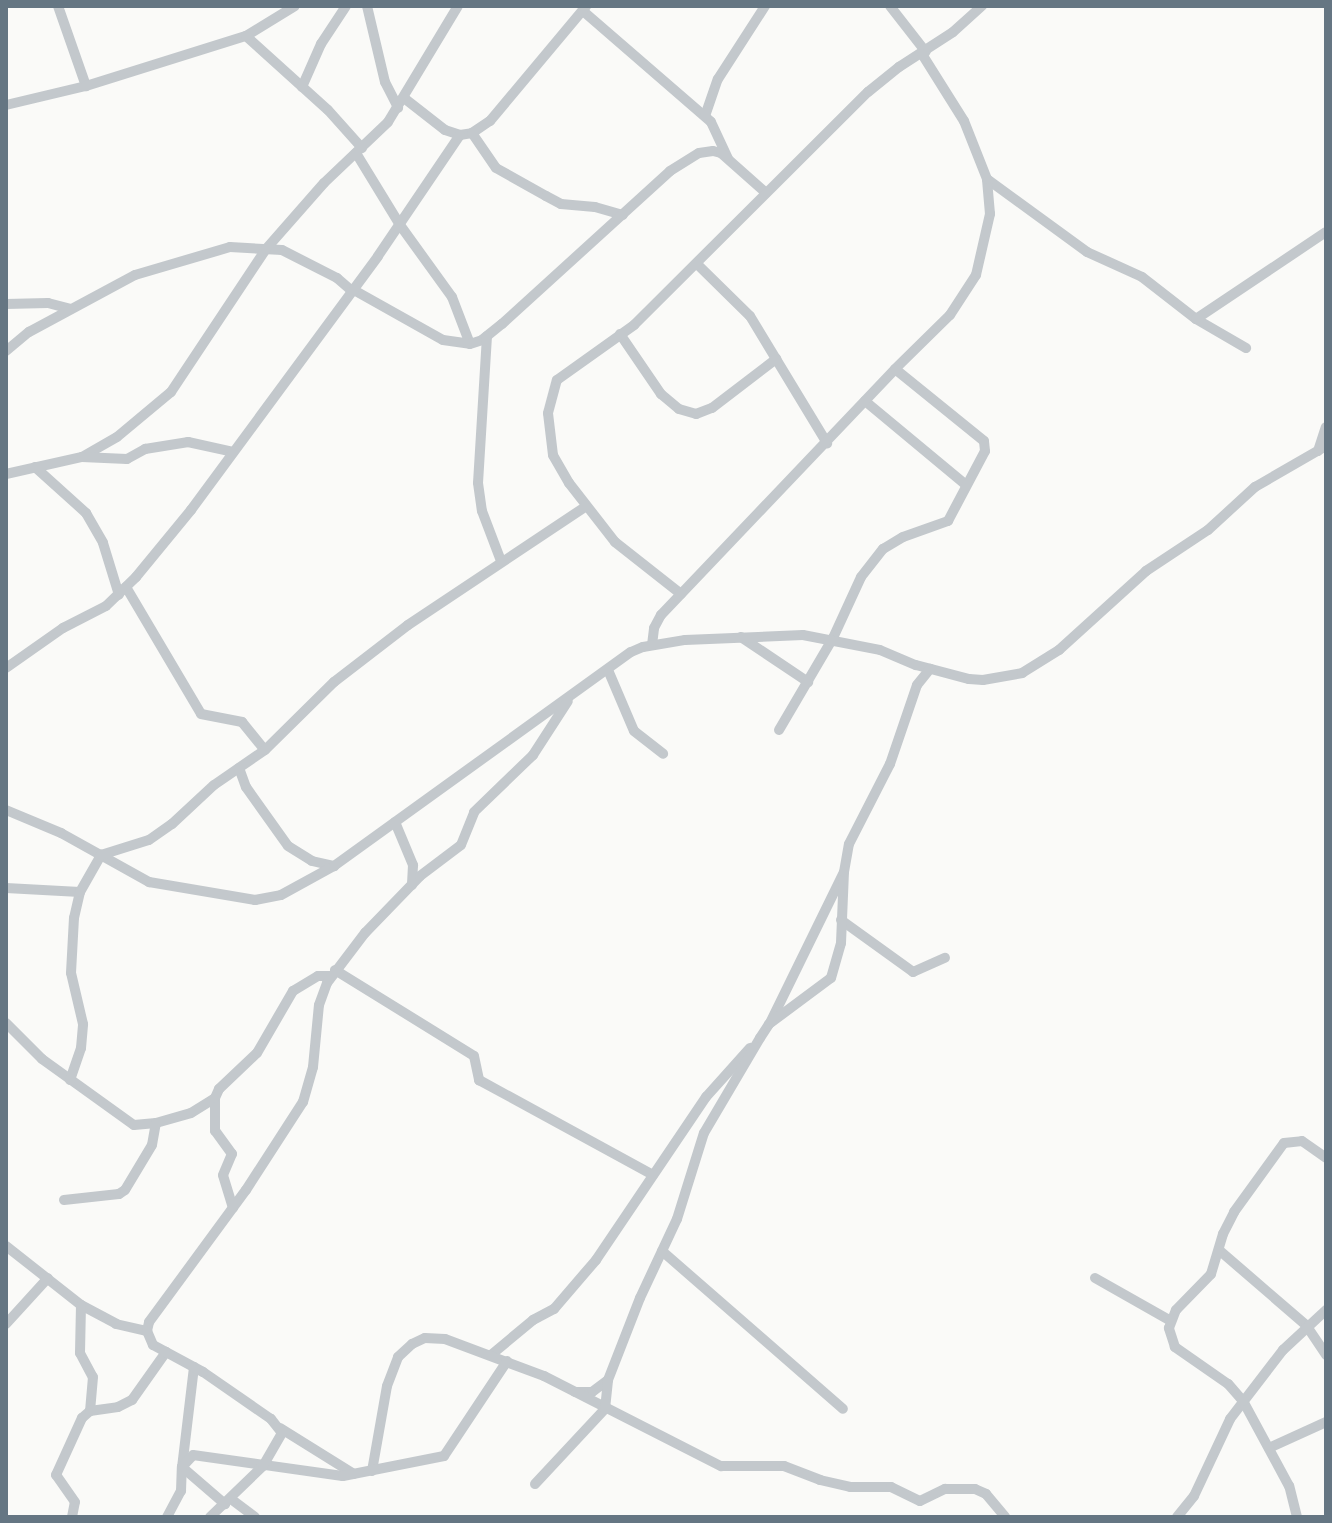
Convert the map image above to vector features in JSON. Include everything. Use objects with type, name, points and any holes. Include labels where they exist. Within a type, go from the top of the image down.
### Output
[{"type":"street","points":[[58,6],[86,86]]},
{"type":"street","points":[[6,105],[86,86],[246,36],[295,6]]},
{"type":"street","points":[[302,87],[321,44],[346,6]]},
{"type":"street","points":[[367,6],[385,82],[401,103],[445,130],[466,134],[496,168],[561,204],[595,207],[623,215]]},
{"type":"street","points":[[82,457],[117,437],[171,392],[266,249],[401,103],[458,6]]},
{"type":"street","points":[[705,116],[718,79],[765,6]]},
{"type":"street","points":[[652,645],[654,628],[661,615],[950,315],[976,275],[990,214],[987,179],[964,121],[924,53],[890,6]]},
{"type":"street","points":[[681,594],[615,542],[585,507],[553,455],[549,398],[557,380],[620,334],[697,264],[868,92],[899,67],[924,53],[982,6]]},
{"type":"street","points":[[7,665],[122,591],[191,510],[466,134],[490,121],[584,8],[705,116],[721,139],[729,159]]},
{"type":"street","points":[[246,36],[302,87],[359,150],[400,225],[452,297],[470,344]]},
{"type":"street","points":[[6,351],[29,332],[135,275],[192,255],[230,247],[282,250],[443,340],[470,344],[487,336],[670,171],[699,153],[713,151],[729,159],[766,193]]},
{"type":"street","points":[[987,179],[1087,252],[1142,277],[1196,319],[1246,348]]},
{"type":"street","points":[[1196,319],[1326,232]]},
{"type":"street","points":[[697,264],[737,301],[827,443]]},
{"type":"street","points":[[6,304],[48,303],[70,309]]},
{"type":"street","points":[[620,334],[661,394],[679,409],[696,414],[712,408],[776,359]]},
{"type":"street","points":[[487,336],[478,483],[482,511],[501,561]]},
{"type":"street","points":[[779,730],[833,638],[861,577],[883,549],[903,537],[948,521],[985,451],[984,441],[895,369]]},
{"type":"street","points":[[865,401],[965,484]]},
{"type":"street","points":[[6,810],[101,855],[149,882],[255,900],[281,895],[334,866],[631,652],[652,645],[803,635],[833,638],[880,650],[930,669],[983,680],[1022,673],[1038,665],[1096,619],[1146,571],[1208,530],[1255,487],[1322,449],[1326,427]]},
{"type":"street","points":[[6,474],[82,457],[127,459],[145,449],[188,442],[233,452]]},
{"type":"street","points":[[35,467],[86,513],[103,543],[122,591],[201,714],[242,722],[265,750]]},
{"type":"street","points":[[70,1080],[81,1048],[83,1024],[71,973],[71,944],[80,892],[101,855],[149,840],[265,750],[334,682],[408,625],[585,507]]},
{"type":"street","points":[[741,637],[808,682]]},
{"type":"street","points":[[916,665],[917,685]]},
{"type":"street","points":[[769,1024],[831,978],[838,960],[849,844],[890,764],[917,685],[930,669]]},
{"type":"street","points":[[608,670],[634,731],[663,754]]},
{"type":"street","points":[[356,1475],[280,1428],[194,1367],[153,1345],[147,1331],[157,1311],[233,1208],[309,1087],[319,1005],[333,973],[436,861],[461,845],[474,812],[533,755],[571,696]]},
{"type":"street","points":[[239,768],[246,787],[288,846],[312,861],[334,866]]},
{"type":"street","points":[[395,822],[413,865],[412,885]]},
{"type":"street","points":[[535,1484],[605,1409],[608,1380],[689,1188],[704,1133],[769,1024],[844,872]]},
{"type":"street","points":[[6,888],[80,892]]},
{"type":"street","points":[[841,920],[913,972],[945,958]]},
{"type":"street","points":[[233,1208],[223,1175],[232,1154],[215,1131],[215,1098],[219,1089],[257,1053],[293,991],[306,980],[333,973],[474,1056],[479,1080],[653,1175]]},
{"type":"street","points":[[6,1023],[70,1080],[130,1123],[140,1126],[191,1113],[215,1098]]},
{"type":"street","points":[[491,1355],[533,1320],[554,1309],[596,1260],[706,1097],[760,1038]]},
{"type":"street","points":[[64,1200],[119,1194],[125,1190],[152,1145],[156,1123]]},
{"type":"street","points":[[1297,1517],[1289,1486],[1243,1401],[1228,1384],[1175,1347],[1169,1336],[1176,1310],[1211,1274],[1234,1212],[1284,1143],[1302,1141],[1326,1158]]},
{"type":"street","points":[[6,1246],[81,1305],[116,1324],[147,1331]]},
{"type":"street","points":[[1219,1250],[1306,1325],[1326,1355]]},
{"type":"street","points":[[662,1251],[843,1409]]},
{"type":"street","points":[[6,1324],[48,1278]]},
{"type":"street","points":[[1095,1278],[1171,1321]]},
{"type":"street","points":[[81,1305],[80,1353],[93,1377],[90,1411]]},
{"type":"street","points":[[1177,1517],[1194,1496],[1230,1419],[1306,1325],[1326,1310]]},
{"type":"street","points":[[372,1471],[387,1386],[398,1357],[425,1338],[445,1339],[507,1361],[575,1392],[721,1466],[784,1466],[820,1480],[850,1487],[891,1487],[920,1501],[945,1489],[975,1489],[986,1494],[1005,1517]]},
{"type":"street","points":[[72,1517],[75,1502],[56,1475],[82,1418],[90,1411],[118,1407],[132,1400],[166,1352]]},
{"type":"street","points":[[182,1467],[189,1457],[200,1454],[263,1466],[356,1475],[444,1456],[507,1361]]},
{"type":"street","points":[[167,1517],[181,1491],[194,1367]]},
{"type":"street","points":[[575,1392],[592,1392],[608,1380]]},
{"type":"street","points":[[1269,1448],[1326,1422]]},
{"type":"street","points":[[210,1517],[263,1466],[275,1449],[282,1433],[280,1428]]},
{"type":"street","points":[[275,1449],[292,1441],[305,1443]]},
{"type":"street","points":[[182,1467],[228,1502],[255,1517]]}]
